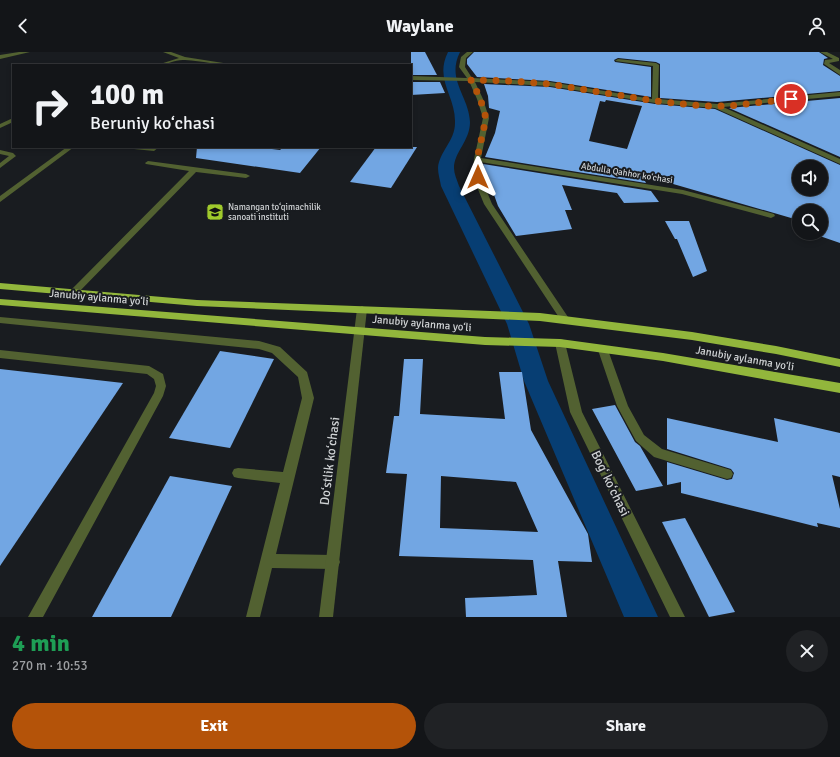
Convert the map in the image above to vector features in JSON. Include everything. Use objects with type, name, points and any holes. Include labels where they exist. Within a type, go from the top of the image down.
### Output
[{"type":"highway","name":"Janubiy aylanma yoʻli","points":[[0,286],[197,303],[473,313],[540,317],[692,336],[776,350],[840,364]]},
{"type":"highway","name":"Janubiy aylanma yoʻli","points":[[0,302],[485,341],[560,343],[678,360],[840,388]]},
{"type":"street","points":[[0,57],[27,52]]},
{"type":"street","points":[[166,52],[183,58],[226,64]]},
{"type":"street","points":[[470,52],[464,57],[462,67],[471,80],[480,98],[486,118],[477,159],[478,177],[488,204],[565,320]]},
{"type":"street","points":[[823,52],[837,59],[827,61],[826,63],[840,73]]},
{"type":"street","points":[[163,64],[183,58]]},
{"type":"street","points":[[618,61],[656,65],[655,101]]},
{"type":"street","points":[[412,78],[432,80],[513,81],[550,84],[655,101],[717,106],[840,94]]},
{"type":"street","points":[[717,106],[840,162]]},
{"type":"street","points":[[0,126],[12,120]]},
{"type":"street","points":[[0,200],[70,148]]},
{"type":"street","points":[[144,148],[155,148]]},
{"type":"street","points":[[0,152],[11,154],[13,156],[0,166]]},
{"type":"street","name":"Abdulla Qahhor koʻchasi","points":[[477,159],[683,192],[771,216]]},
{"type":"street","points":[[148,163],[246,176]]},
{"type":"street","points":[[74,292],[194,170]]},
{"type":"street","name":"Doʻstlik koʻchasi","points":[[326,617],[362,309]]},
{"type":"street","points":[[0,320],[259,345],[276,350],[303,376],[308,398],[253,617]]},
{"type":"street","name":"Bogʻ koʻchasi","points":[[560,343],[576,412],[678,617]]},
{"type":"street","points":[[603,350],[623,406],[640,438],[658,454],[727,474]]},
{"type":"street","points":[[0,354],[149,370],[159,377],[161,386],[160,393],[34,617]]},
{"type":"street","points":[[238,473],[288,478]]},
{"type":"street","points":[[267,561],[333,562]]},
{"type":"building","points":[[411,52],[425,52],[437,75],[412,75]]},
{"type":"building","points":[[474,52],[819,52],[828,58],[824,59],[823,65],[840,76],[840,91],[717,102],[660,98],[660,64],[656,62],[618,58],[614,60],[615,62],[651,67],[651,97],[550,81],[477,77],[467,64],[467,59]]},
{"type":"building","points":[[412,82],[440,82],[445,93],[412,95]]},
{"type":"building","points":[[484,84],[550,87],[655,104],[715,109],[840,165],[840,243],[828,239],[828,204],[792,204],[792,218],[642,175],[646,183],[485,157],[495,133],[500,111],[489,108],[488,96]],"holes":[[[606,100],[642,106],[627,149],[589,141],[600,101],[605,102]]]},
{"type":"building","points":[[840,98],[840,157],[729,108]]},
{"type":"building","points":[[417,147],[391,188],[350,182],[375,148]]},
{"type":"building","points":[[197,148],[264,148],[280,150],[282,148],[320,148],[300,173],[196,158]]},
{"type":"building","points":[[483,164],[651,191],[659,202],[624,203],[617,193],[562,185],[572,210],[565,210],[572,229],[516,236],[498,206]]},
{"type":"building","points":[[665,221],[689,221],[707,271],[693,277],[677,239],[675,239]]},
{"type":"building","points":[[220,351],[274,359],[230,448],[169,438]]},
{"type":"building","points":[[404,359],[423,359],[420,414],[505,419],[499,372],[522,372],[531,430],[588,534],[592,562],[558,561],[567,617],[466,617],[465,598],[537,595],[533,560],[399,556],[407,474],[386,473],[394,416],[399,416]],"holes":[[[441,476],[516,482],[538,532],[440,528]]]},
{"type":"building","points":[[0,369],[123,383],[0,566]]},
{"type":"building","points":[[615,405],[635,442],[640,446],[663,486],[636,491],[592,409]]},
{"type":"building","points":[[667,418],[778,442],[774,418],[840,433],[840,477],[832,475],[840,509],[840,528],[817,523],[818,527],[681,493],[681,482],[667,485],[667,462],[727,480],[732,479],[734,473],[731,469],[667,449]]},
{"type":"building","points":[[170,476],[232,486],[171,617],[92,617]]},
{"type":"building","points":[[685,518],[735,612],[709,617],[662,522]]},
{"type":"waterway","points":[[454,52],[449,61],[448,70],[463,121],[461,136],[447,163],[446,170],[450,186],[518,324],[536,381],[641,617]]},
{"type":"place","name":"Namangan to‘qimachilik sanoati instituti","points":[[215,212]]},
{"type":"route","points":[[478,177],[477,159],[486,118],[480,98],[471,80],[550,84],[603,94],[702,106],[728,106],[791,99]]}]
